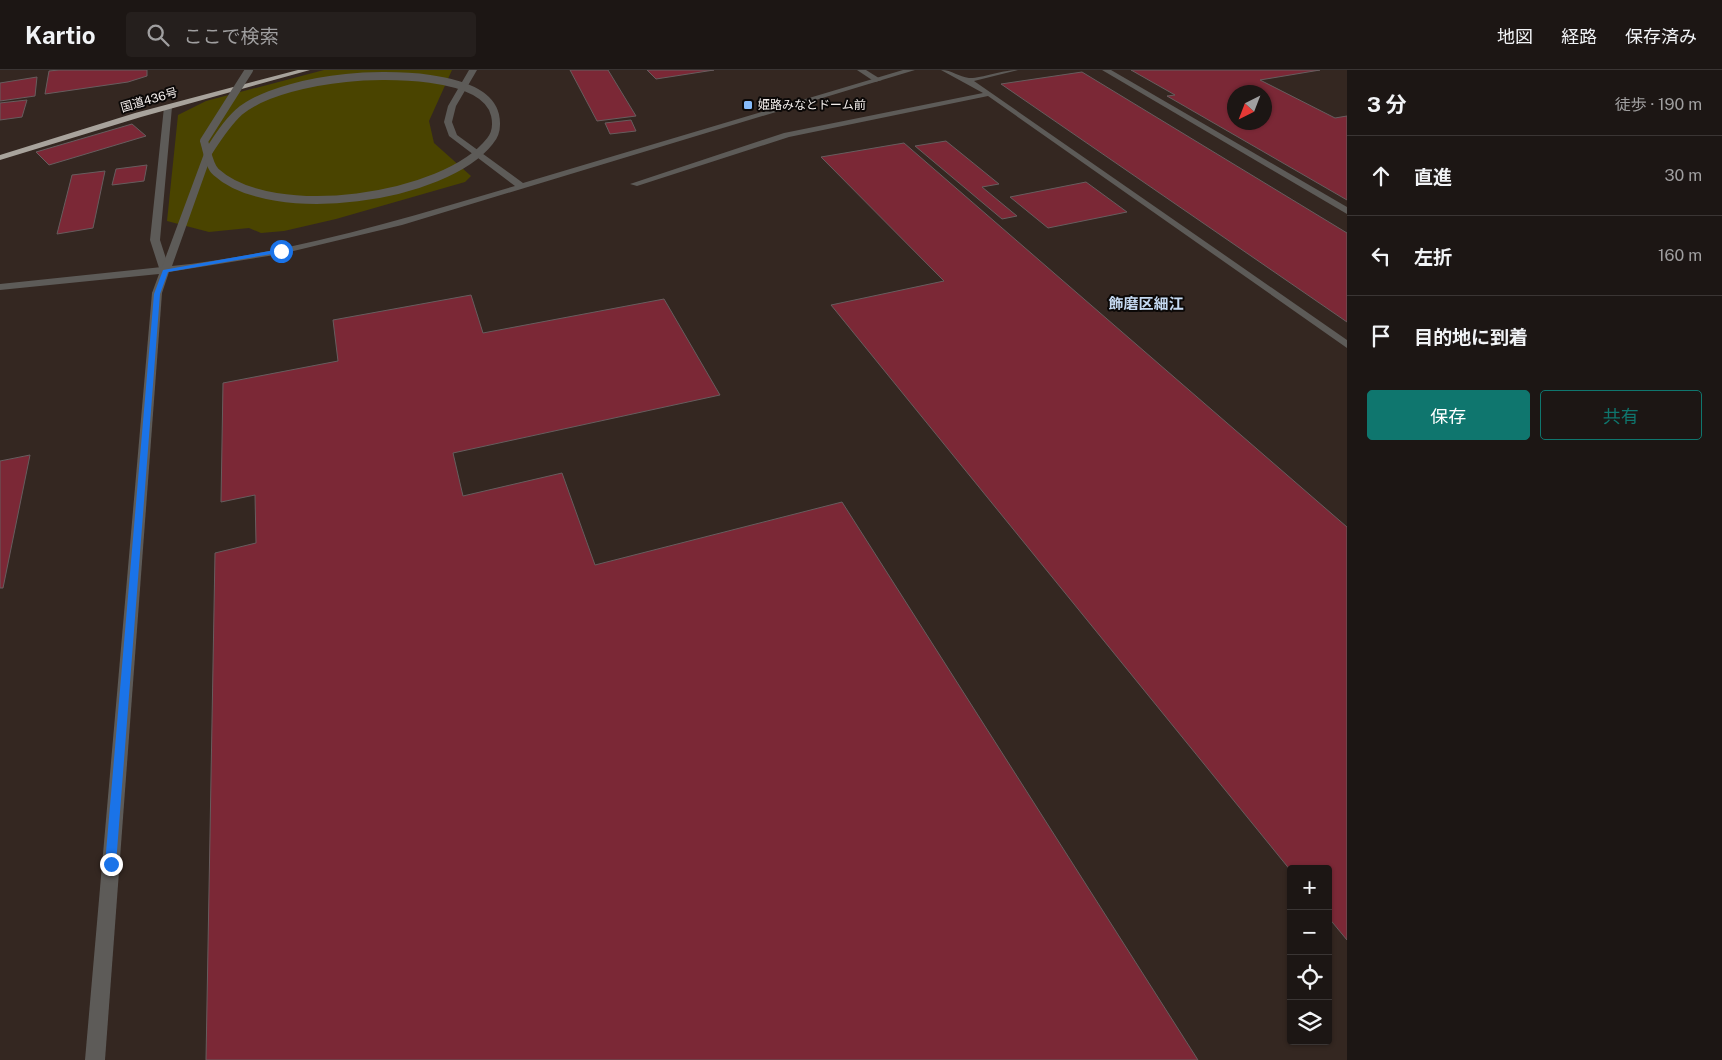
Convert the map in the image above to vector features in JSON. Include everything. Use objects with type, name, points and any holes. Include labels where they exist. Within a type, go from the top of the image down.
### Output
[{"type":"highway","name":"国道436号","points":[[0,158],[168,106],[306,70]]},
{"type":"street","points":[[95,1060],[157,294],[165,271],[208,151],[224,129],[245,108],[264,98],[326,79],[364,74],[418,75],[454,82],[475,91],[490,103],[496,119],[494,134],[486,147],[457,168],[432,180],[405,189],[367,197],[327,201],[285,199],[255,194],[230,185],[215,174],[207,163],[204,153],[204,141],[248,70]]},
{"type":"street","points":[[473,70],[452,106],[448,122],[454,136],[521,186]]},
{"type":"street","points":[[861,70],[878,80]]},
{"type":"street","points":[[0,287],[165,271],[254,256],[341,237],[399,223],[911,70]]},
{"type":"street","points":[[945,70],[968,80],[989,94],[1347,345]]},
{"type":"street","points":[[968,80],[1014,70]]},
{"type":"street","points":[[1106,70],[1347,211]]},
{"type":"street","points":[[634,184],[787,135],[989,94]]},
{"type":"street","points":[[165,271],[155,240],[168,106]]},
{"type":"shaded area","points":[[0,70],[1347,70],[1347,1060],[0,1060]]},
{"type":"shaded area","points":[[324,70],[452,70],[429,121],[434,143],[471,176],[465,182],[336,219],[284,231],[261,233],[249,228],[209,232],[167,221],[178,115],[206,101]]},
{"type":"building","points":[[147,70],[147,76],[128,82],[45,94],[49,71]]},
{"type":"building","points":[[570,70],[608,70],[636,116],[597,121]]},
{"type":"building","points":[[647,70],[714,70],[656,79]]},
{"type":"building","points":[[1131,70],[1320,70],[1260,80],[1270,85],[1227,85],[1227,130],[1272,130],[1272,86],[1335,118],[1347,116],[1347,200],[1167,96],[1175,95]]},
{"type":"building","points":[[1082,72],[1347,233],[1347,322],[1001,84]]},
{"type":"building","points":[[37,77],[35,96],[0,101],[0,83]]},
{"type":"building","points":[[27,100],[22,117],[0,120],[0,103]]},
{"type":"building","points":[[631,120],[636,131],[610,134],[605,123]]},
{"type":"building","points":[[132,124],[146,136],[49,165],[36,152]]},
{"type":"building","points":[[946,141],[999,184],[982,187],[1017,216],[1002,219],[915,146]]},
{"type":"building","points":[[904,143],[1347,527],[1347,940],[1332,922],[1332,865],[1287,866],[831,305],[944,281],[821,157]]},
{"type":"building","points":[[147,165],[144,181],[112,185],[116,169]]},
{"type":"building","points":[[105,171],[93,228],[57,234],[72,175]]},
{"type":"building","points":[[1086,182],[1127,212],[1048,228],[1010,197]]},
{"type":"building","points":[[471,295],[483,333],[664,299],[720,395],[453,453],[463,496],[562,473],[595,565],[842,502],[1198,1060],[206,1060],[215,553],[256,543],[255,495],[221,502],[223,383],[338,361],[333,320]]},
{"type":"building","points":[[30,455],[3,588],[0,588],[0,461]]},
{"type":"place","name":"姫路みなとドーム前","points":[[748,105]]},
{"type":"district","name":"飾磨区細江","points":[[1146,304]]},
{"type":"route","points":[[111,864],[157,294],[165,271],[281,251]]}]
